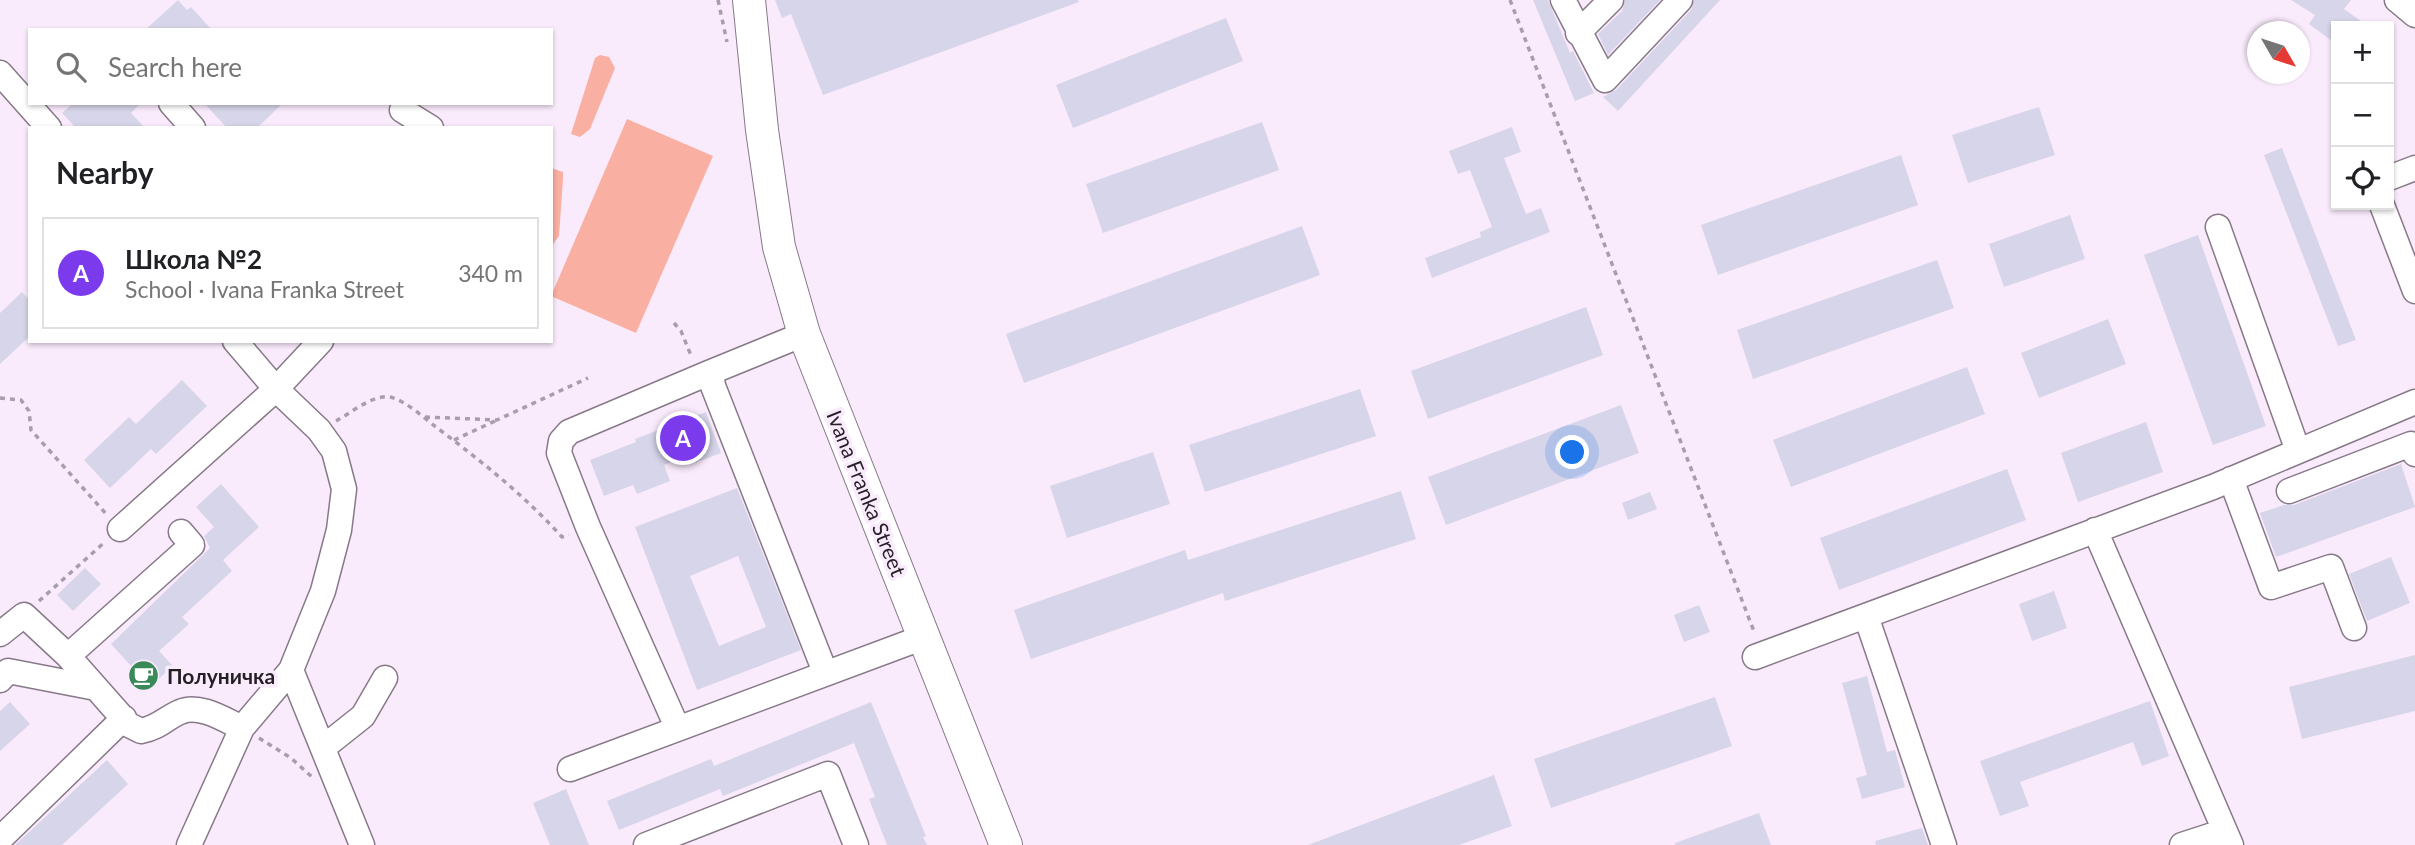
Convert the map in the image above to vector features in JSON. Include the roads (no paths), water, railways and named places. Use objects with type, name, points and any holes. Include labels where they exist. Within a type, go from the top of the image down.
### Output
[{"type":"main road","name":"Ivana Franka Street","points":[[749,0],[762,130],[779,247],[804,334],[1006,845]]},
{"type":"street","points":[[1563,0],[1605,80],[1680,0]]},
{"type":"street","points":[[1578,33],[1611,0]]},
{"type":"street","points":[[0,73],[28,98]]},
{"type":"street","points":[[173,105],[191,126]]},
{"type":"street","points":[[402,110],[429,126]]},
{"type":"street","points":[[2394,176],[2415,168]]},
{"type":"street","points":[[2384,210],[2415,291]]},
{"type":"street","points":[[2218,227],[2298,451]]},
{"type":"street","points":[[677,727],[588,527],[559,453],[561,441],[569,432],[804,334]]},
{"type":"street","points":[[189,845],[242,728],[291,670],[323,591],[339,530],[344,489],[341,469],[334,451],[319,430],[276,389],[236,343]]},
{"type":"street","points":[[120,529],[276,389],[319,343]]},
{"type":"street","points":[[705,374],[713,386],[825,672]]},
{"type":"street","points":[[1759,656],[2231,479],[2415,402]]},
{"type":"street","points":[[2289,491],[2411,444],[2415,454]]},
{"type":"street","points":[[2231,479],[2271,587],[2331,567],[2354,628]]},
{"type":"street","points":[[2095,530],[2228,838],[2182,845]]},
{"type":"street","points":[[68,656],[192,545],[181,531]]},
{"type":"street","points":[[0,634],[24,615],[68,656],[124,718],[141,731],[157,728],[180,712],[200,710],[242,728]]},
{"type":"street","points":[[1866,616],[1944,845]]},
{"type":"street","points":[[570,769],[924,637]]},
{"type":"street","points":[[291,670],[362,845]]},
{"type":"street","points":[[3,673],[96,688]]},
{"type":"street","points":[[324,747],[363,716],[385,678]]},
{"type":"street","points":[[0,839],[124,718]]},
{"type":"street","points":[[646,845],[828,774],[856,845]]},
{"type":"place","name":"Школа №2","points":[[683,438]]},
{"type":"place","name":"Полуничка","points":[[144,675]]}]
